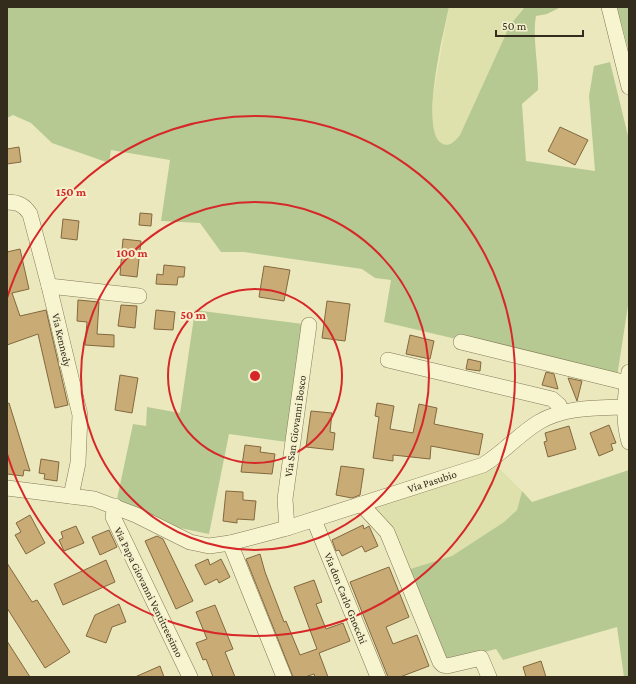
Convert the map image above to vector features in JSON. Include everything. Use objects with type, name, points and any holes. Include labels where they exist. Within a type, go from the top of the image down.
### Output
[{"type":"street","points":[[609,7],[629,87]]},
{"type":"street","name":"Via Kennedy","points":[[7,202],[21,204],[30,214],[80,415],[78,463],[71,496]]},
{"type":"street","points":[[49,286],[139,296]]},
{"type":"street","name":"Via San Giovanni Bosco","points":[[287,528],[285,499],[309,325]]},
{"type":"street","points":[[461,342],[628,377],[624,418],[629,442]]},
{"type":"street","points":[[388,360],[552,399],[559,405],[562,412]]},
{"type":"street","name":"Via Pasubio","points":[[7,488],[94,499],[114,506],[199,545],[209,546],[230,543],[287,528],[483,465],[540,422],[562,412],[583,408],[624,407]]},
{"type":"street","points":[[361,504],[387,532],[443,665],[447,666],[481,658],[489,677]]},
{"type":"street","name":"Via Papa Giovanni Ventitreesimo","points":[[114,506],[113,516],[190,677]]},
{"type":"street","name":"Via don Carlo Gnocchi","points":[[314,520],[378,677]]},
{"type":"street","points":[[230,543],[284,677]]},
{"type":"green space","points":[[7,7],[449,7],[437,65],[432,113],[433,127],[437,138],[443,144],[448,145],[460,135],[510,25],[525,7],[561,7],[547,14],[536,16],[535,43],[538,90],[522,104],[526,161],[595,171],[589,96],[594,66],[610,62],[629,140],[629,299],[617,377],[384,322],[391,280],[375,278],[362,269],[244,252],[221,252],[200,223],[161,221],[170,160],[111,150],[109,163],[52,143],[31,123],[13,115],[7,118]]},
{"type":"green space","points":[[449,7],[525,7],[510,25],[460,135],[454,142],[445,145],[436,139],[432,124],[433,95]]},
{"type":"green space","points":[[617,7],[629,7],[629,52]]},
{"type":"green space","points":[[195,310],[303,324],[287,442],[229,434],[209,534],[170,526],[117,499],[133,424],[146,426],[147,407],[180,413]]},
{"type":"green space","points":[[497,466],[522,491],[517,510],[504,522],[452,556],[407,570],[372,510]]},
{"type":"green space","points":[[629,470],[629,677],[624,677],[617,627],[503,660],[496,649],[447,662],[407,570],[452,556],[504,522],[517,510],[522,491],[532,502]]},
{"type":"building","points":[[560,127],[588,140],[575,165],[548,151]]},
{"type":"building","points":[[19,147],[21,162],[7,164],[7,149]]},
{"type":"building","points":[[140,213],[152,214],[151,226],[139,225]]},
{"type":"building","points":[[63,219],[79,221],[77,240],[61,238]]},
{"type":"building","points":[[123,239],[141,241],[137,277],[120,275]]},
{"type":"building","points":[[20,249],[29,289],[12,293],[20,316],[46,310],[68,405],[55,408],[38,334],[7,345],[7,252]]},
{"type":"building","points":[[164,265],[185,267],[184,277],[178,277],[177,285],[156,284],[157,274],[163,275]]},
{"type":"building","points":[[264,266],[290,270],[284,301],[259,297]]},
{"type":"building","points":[[78,300],[99,302],[97,334],[114,335],[114,347],[85,345],[87,322],[77,321]]},
{"type":"building","points":[[327,301],[350,304],[345,341],[322,338]]},
{"type":"building","points":[[121,305],[137,306],[135,328],[118,326]]},
{"type":"building","points":[[156,310],[175,312],[173,330],[154,329]]},
{"type":"building","points":[[410,335],[434,341],[430,359],[406,354]]},
{"type":"building","points":[[468,359],[481,362],[480,371],[466,369]]},
{"type":"building","points":[[546,372],[554,374],[558,389],[542,385]]},
{"type":"building","points":[[120,375],[138,378],[132,413],[115,410]]},
{"type":"building","points":[[568,378],[582,381],[577,401]]},
{"type":"building","points":[[9,403],[30,471],[24,470],[23,476],[7,474],[7,404]]},
{"type":"building","points":[[377,403],[394,406],[390,429],[413,433],[419,404],[437,408],[434,424],[483,434],[479,455],[431,446],[430,459],[393,455],[393,461],[373,458],[379,417],[375,416]]},
{"type":"building","points":[[311,411],[332,413],[330,432],[335,433],[333,450],[306,447]]},
{"type":"building","points":[[609,425],[616,443],[611,444],[613,450],[599,456],[590,433]]},
{"type":"building","points":[[569,426],[576,449],[548,457],[544,442],[547,441],[545,433]]},
{"type":"building","points":[[245,445],[261,447],[260,452],[275,454],[272,474],[241,472]]},
{"type":"building","points":[[41,459],[59,462],[57,481],[44,479],[45,474],[39,473]]},
{"type":"building","points":[[341,466],[364,469],[360,495],[352,498],[336,495]]},
{"type":"building","points":[[226,491],[243,492],[243,500],[256,501],[254,520],[237,519],[237,523],[223,521]]},
{"type":"building","points":[[30,515],[45,543],[26,554],[15,535],[21,532],[16,523]]},
{"type":"building","points":[[363,525],[364,529],[369,526],[378,546],[365,552],[362,546],[342,556],[339,550],[336,551],[332,540]]},
{"type":"building","points":[[76,526],[84,543],[64,551],[59,540],[63,538],[61,532]]},
{"type":"building","points":[[109,530],[117,547],[100,555],[92,537]]},
{"type":"building","points":[[157,536],[163,539],[193,601],[176,609],[145,541]]},
{"type":"building","points":[[260,554],[265,572],[284,622],[286,621],[300,655],[317,649],[294,587],[314,580],[322,602],[316,604],[326,629],[343,623],[350,641],[319,653],[328,677],[315,677],[314,674],[305,677],[293,677],[246,559]]},
{"type":"building","points":[[208,559],[210,565],[221,559],[230,577],[219,583],[217,579],[205,585],[195,565]]},
{"type":"building","points":[[106,560],[115,582],[63,605],[54,584]]},
{"type":"building","points":[[7,563],[32,602],[37,600],[70,652],[45,668],[7,608]]},
{"type":"building","points":[[389,567],[409,617],[386,627],[393,644],[417,635],[429,666],[400,677],[388,677],[350,582]]},
{"type":"building","points":[[119,604],[126,622],[112,627],[106,643],[86,636],[95,615]]},
{"type":"building","points":[[215,605],[233,649],[225,652],[235,677],[213,677],[206,659],[203,660],[196,643],[207,639],[196,612]]},
{"type":"building","points":[[7,641],[30,677],[7,677]]},
{"type":"building","points":[[541,661],[546,677],[526,677],[523,667]]},
{"type":"building","points":[[160,666],[164,677],[135,677]]}]
